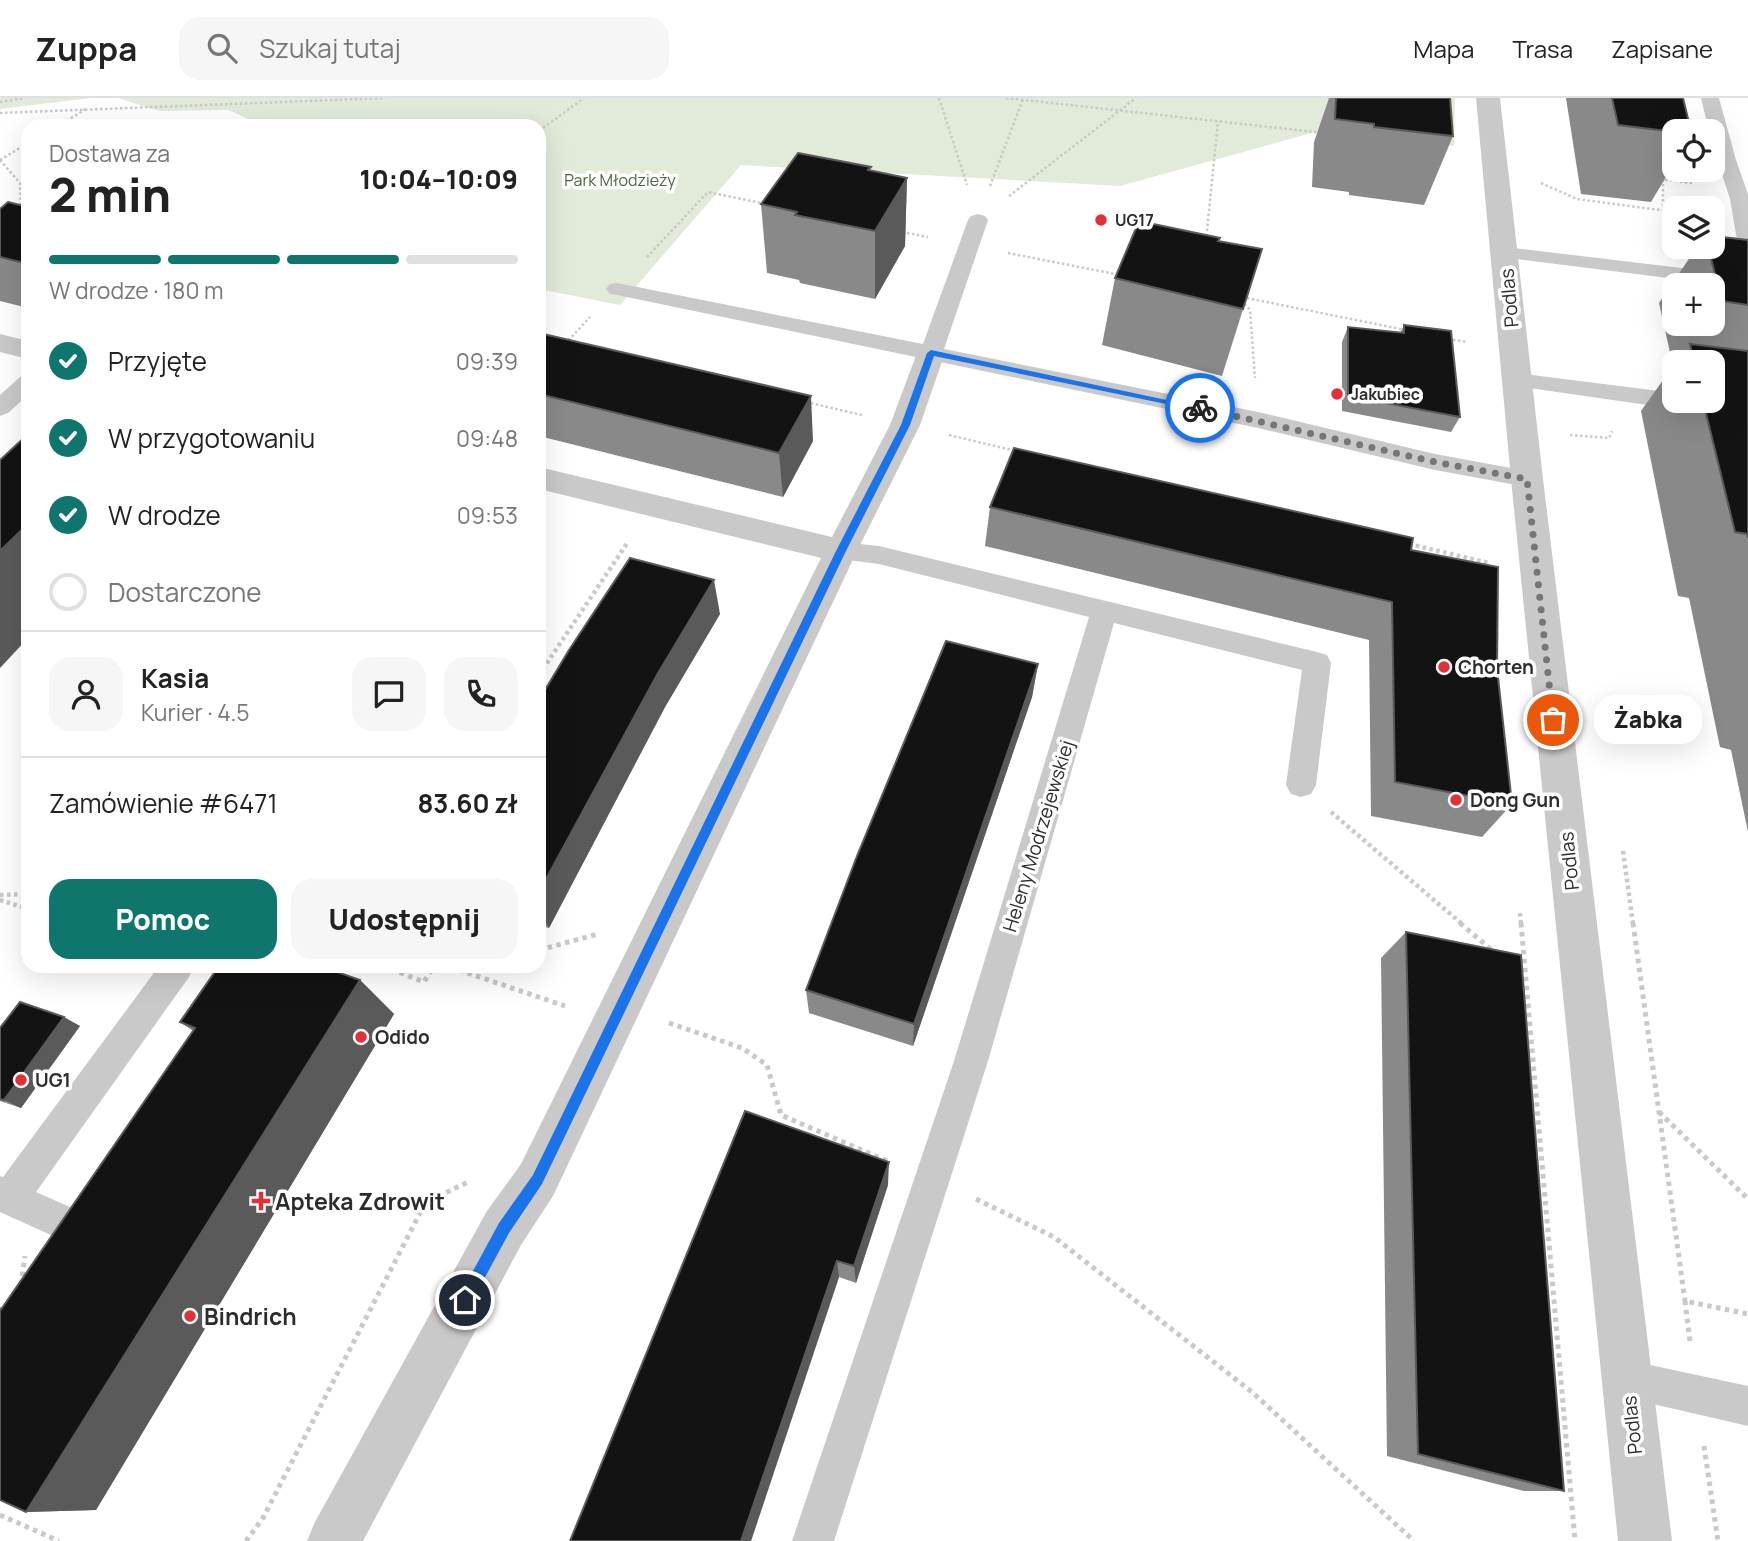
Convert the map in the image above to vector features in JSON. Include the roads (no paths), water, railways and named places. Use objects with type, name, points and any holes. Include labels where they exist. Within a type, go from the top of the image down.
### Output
[{"type":"street","name":"Podlas","points":[[1488,98],[1506,253],[1527,479],[1645,1541]]},
{"type":"street","points":[[0,343],[21,348]]},
{"type":"street","points":[[334,1541],[504,1228],[537,1180],[841,551],[905,425],[931,353]]},
{"type":"street","points":[[546,480],[841,551]]},
{"type":"lane","points":[[1710,98],[1726,160],[1744,200],[1748,246]]},
{"type":"lane","points":[[931,353],[978,220]]},
{"type":"lane","points":[[1506,253],[1748,282]]},
{"type":"lane","points":[[617,289],[1258,420],[1435,462],[1527,479]]},
{"type":"lane","points":[[1517,380],[1662,399]]},
{"type":"lane","points":[[0,408],[21,388]]},
{"type":"lane","points":[[841,551],[879,555],[1317,663],[1301,785]]},
{"type":"lane","name":"Heleny Modrzejewskiej","points":[[813,1541],[916,1172],[971,1060],[1104,612]]},
{"type":"lane","points":[[84,1232],[5,1196],[173,973]]},
{"type":"lane","points":[[1626,1379],[1748,1406]]},
{"type":"place","name":"UG17","points":[[1101,220]]},
{"type":"place","name":"Jakubiec","points":[[1337,394]]},
{"type":"place","name":"Chorten","points":[[1444,667]]},
{"type":"place","name":"Żabka","points":[[1553,720]]},
{"type":"place","name":"Dong Gun","points":[[1456,800]]},
{"type":"place","name":"Odido","points":[[361,1037]]},
{"type":"place","name":"UG1","points":[[21,1080]]},
{"type":"place","name":"Apteka Zdrowit","points":[[261,1201]]},
{"type":"place","name":"Bindrich","points":[[190,1316]]},
{"type":"park label","name":"Park Młodzieży","points":[[620,180]]}]
